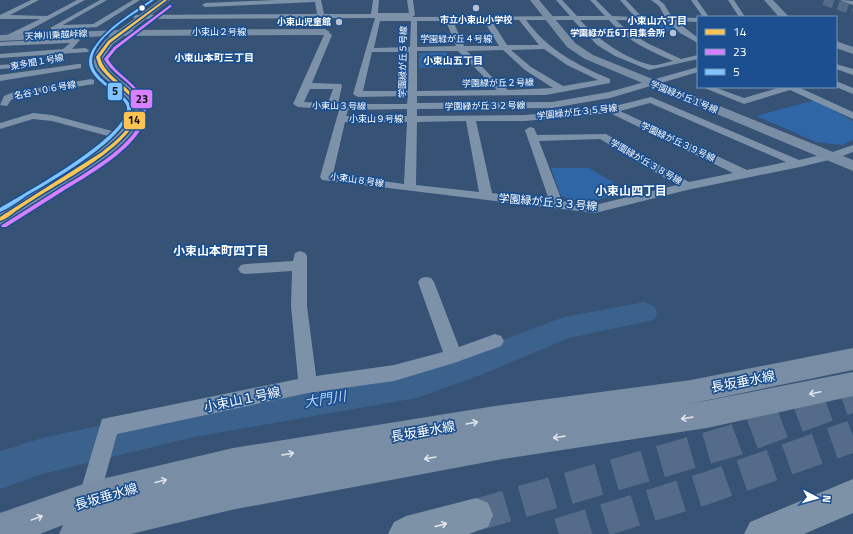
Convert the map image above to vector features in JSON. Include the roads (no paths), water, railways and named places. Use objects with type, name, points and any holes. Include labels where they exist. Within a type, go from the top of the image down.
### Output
[{"type":"highway","points":[[762,534],[853,496]]},
{"type":"highway","points":[[406,534],[476,515]]},
{"type":"street","points":[[0,17],[36,0]]},
{"type":"street","points":[[34,17],[68,0]]},
{"type":"street","points":[[5,38],[82,0]]},
{"type":"street","points":[[104,0],[53,28],[95,26],[137,0]]},
{"type":"street","points":[[139,17],[161,0]]},
{"type":"street","points":[[0,220],[87,165],[134,122],[137,105],[128,91],[101,68],[97,59],[104,47],[117,32],[166,0]]},
{"type":"street","points":[[194,16],[206,3],[243,2],[253,6],[284,1],[317,0],[320,16]]},
{"type":"street","name":"学園緑が丘２号線","points":[[376,0],[375,17],[369,50],[358,94],[546,92],[607,81],[579,69],[544,47],[530,32],[521,18]]},
{"type":"street","points":[[375,17],[412,15],[410,0]]},
{"type":"street","name":"学園緑が丘１号線","points":[[534,0],[571,45],[589,57],[650,83],[834,156],[853,166]]},
{"type":"street","points":[[559,0],[589,34],[618,54],[652,68],[678,60],[697,57]]},
{"type":"street","points":[[593,0],[626,34],[646,46],[678,60]]},
{"type":"street","points":[[623,0],[640,18]]},
{"type":"street","points":[[654,0],[662,4],[670,19],[697,40]]},
{"type":"street","points":[[694,0],[705,16]]},
{"type":"street","points":[[730,0],[741,16]]},
{"type":"street","points":[[768,0],[783,16]]},
{"type":"street","points":[[844,0],[853,3]]},
{"type":"street","points":[[282,16],[284,1]]},
{"type":"street","points":[[139,17],[320,16],[414,19],[640,18],[697,20]]},
{"type":"street","points":[[0,17],[48,17]]},
{"type":"street","points":[[487,18],[493,32],[504,49],[534,74],[563,90]]},
{"type":"street","name":"学園緑が丘５号線","points":[[412,107],[412,49],[414,19]]},
{"type":"street","points":[[449,19],[461,49],[489,79],[506,93]]},
{"type":"street","name":"小束山２号線","points":[[117,32],[325,32]]},
{"type":"street","name":"天神川乗越峠線","points":[[5,38],[117,32]]},
{"type":"street","name":"小束山３号線","points":[[325,32],[328,35],[323,50],[298,104],[332,107],[412,107]]},
{"type":"street","points":[[0,44],[76,40],[65,52]]},
{"type":"street","name":"学園緑が丘４号線","points":[[369,50],[504,49],[544,47]]},
{"type":"street","points":[[841,48],[853,56]]},
{"type":"street","points":[[0,56],[85,50]]},
{"type":"street","points":[[0,66],[56,63],[59,69]]},
{"type":"street","name":"東多聞１号線","points":[[0,78],[78,66]]},
{"type":"street","points":[[837,66],[853,72]]},
{"type":"street","name":"学園緑が丘３２号線","points":[[412,107],[552,104],[595,99],[697,69]]},
{"type":"street","name":"名谷１０６号線","points":[[4,104],[7,98],[18,94],[90,82]]},
{"type":"street","points":[[837,84],[853,91]]},
{"type":"street","points":[[306,86],[338,86],[332,107]]},
{"type":"street","points":[[709,88],[744,101],[788,88]]},
{"type":"street","points":[[793,88],[853,116]]},
{"type":"street","name":"学園緑が丘３５号線","points":[[411,119],[525,118],[610,110],[651,100],[800,164]]},
{"type":"street","name":"小束山８号線","points":[[344,107],[326,177],[410,188]]},
{"type":"street","points":[[410,188],[412,107]]},
{"type":"street","name":"学園緑が丘３９号線","points":[[610,110],[745,174]]},
{"type":"street","points":[[5,124],[33,116],[52,118],[118,136]]},
{"type":"street","points":[[470,118],[486,196]]},
{"type":"street","points":[[525,118],[534,138],[557,204]]},
{"type":"street","name":"小束山９号線","points":[[341,119],[411,119]]},
{"type":"street","points":[[0,212],[118,136]]},
{"type":"street","name":"学園緑が丘３８号線","points":[[534,138],[602,136],[687,186]]},
{"type":"street","name":"学園緑が丘３３号線","points":[[410,188],[595,208],[687,186],[800,164],[834,156],[853,148]]},
{"type":"street","points":[[246,269],[300,261],[299,306],[308,385]]},
{"type":"street","points":[[426,282],[454,356]]},
{"type":"street","name":"小束山１号線","points":[[89,499],[108,426],[308,385],[394,373],[454,356],[495,341]]},
{"type":"street","name":"長坂垂水線","points":[[0,531],[89,499],[233,463],[495,419],[691,392],[853,359]]},
{"type":"street","points":[[76,534],[105,523],[231,493],[503,445],[706,415],[853,384]]},
{"type":"waterway","name":"大門川","points":[[0,470],[42,456],[194,421],[417,384],[467,367],[564,328],[644,313]]},
{"type":"tunnel","points":[[824,0],[853,10]]},
{"type":"tunnel","points":[[476,515],[735,440],[853,396]]},
{"type":"tunnel","points":[[559,534],[707,488],[853,436]]},
{"type":"place","name":"市立小束山小学校","points":[[476,8]]},
{"type":"place","name":"小束山児童館","points":[[339,22]]},
{"type":"place","name":"学園緑が丘6丁目集会所","points":[[673,33]]},
{"type":"district","name":"小束山六丁目","points":[[657,20]]},
{"type":"district","name":"小束山本町三丁目","points":[[214,57]]},
{"type":"district","name":"小束山五丁目","points":[[453,60]]},
{"type":"district","name":"小束山四丁目","points":[[631,191]]},
{"type":"district","name":"小束山本町四丁目","points":[[221,251]]}]
